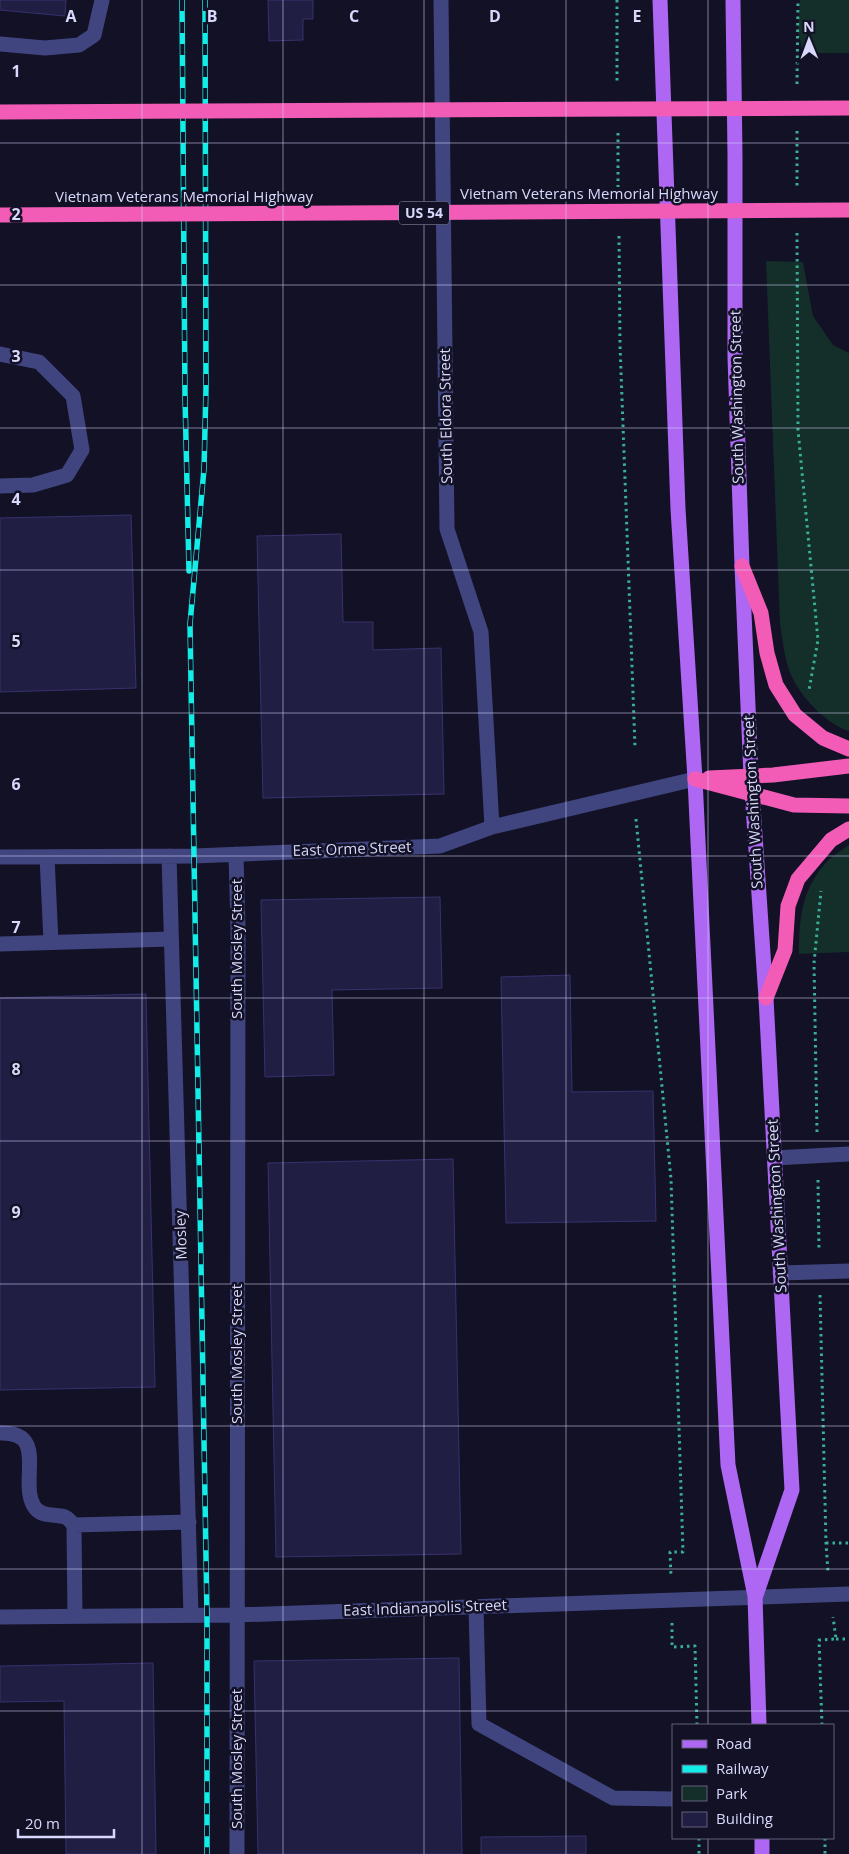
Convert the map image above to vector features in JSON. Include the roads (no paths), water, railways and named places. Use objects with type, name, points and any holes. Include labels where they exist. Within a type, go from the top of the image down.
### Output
[{"type":"highway","points":[[0,112],[849,108]]},
{"type":"highway","name":"Vietnam Veterans Memorial Highway","points":[[0,215],[849,210]]},
{"type":"highway","points":[[742,566],[761,613],[767,652],[776,685],[795,715],[823,738],[849,749]]},
{"type":"highway","points":[[694,779],[773,775],[849,766]]},
{"type":"highway","points":[[694,779],[794,804],[849,806]]},
{"type":"highway","points":[[766,998],[785,950],[788,906],[798,879],[831,840],[849,829]]},
{"type":"main road","name":"South Washington Street","points":[[660,0],[678,509],[694,779],[728,1465],[755,1596],[759,1724]]},
{"type":"main road","name":"South Washington Street","points":[[733,0],[735,357],[742,566],[751,776],[766,998],[792,1490],[755,1596]]},
{"type":"main road","points":[[762,1839],[762,1854]]},
{"type":"street","points":[[0,44],[45,48],[79,45],[94,35],[102,0]]},
{"type":"street","name":"South Eldora Street","points":[[441,0],[447,529],[480,632],[492,827]]},
{"type":"street","points":[[0,354],[38,362],[73,396],[82,450],[67,475],[33,485],[0,486]]},
{"type":"street","name":"East Orme Street","points":[[0,858],[169,856],[440,846],[492,827],[694,779]]},
{"type":"street","name":"South Mosley Street","points":[[236,854],[238,929],[237,1854]]},
{"type":"street","name":"Mosley","points":[[169,856],[191,1615]]},
{"type":"street","points":[[47,857],[51,942]]},
{"type":"street","points":[[0,944],[172,939]]},
{"type":"street","points":[[774,1158],[849,1154]]},
{"type":"street","points":[[780,1273],[849,1271]]},
{"type":"street","points":[[0,1433],[10,1432],[22,1438],[28,1448],[30,1500],[36,1510],[49,1515],[66,1517],[74,1525],[75,1616]]},
{"type":"street","points":[[74,1525],[189,1522]]},
{"type":"street","name":"East Indianapolis Street","points":[[0,1617],[236,1615],[849,1594]]},
{"type":"street","points":[[476,1607],[479,1724],[613,1798],[672,1799]]},
{"type":"railway","points":[[182,0],[185,397],[189,571]]},
{"type":"railway","points":[[205,0],[206,388],[204,469],[190,624],[207,1615],[207,1854]]}]
